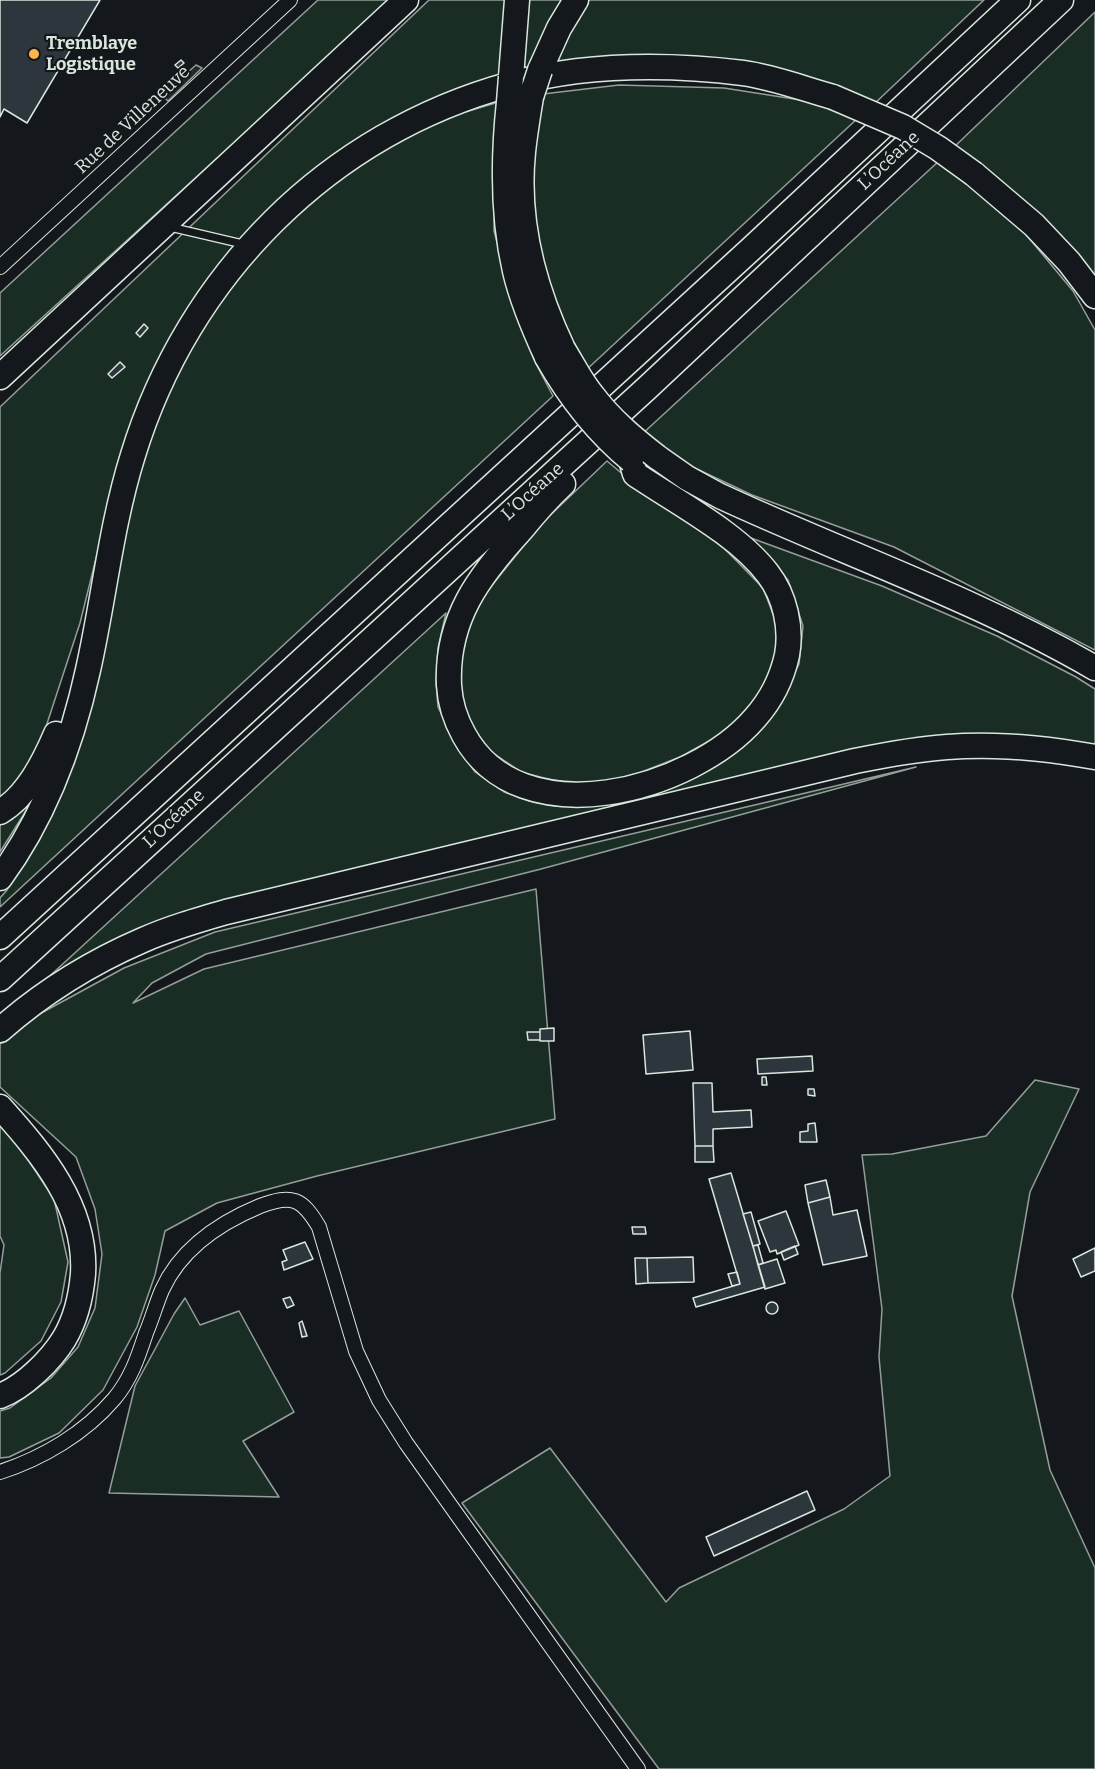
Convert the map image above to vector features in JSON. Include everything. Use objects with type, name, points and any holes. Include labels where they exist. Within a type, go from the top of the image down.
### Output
[{"type":"highway","points":[[2,375],[406,0]]},
{"type":"highway","points":[[517,0],[511,77],[520,99],[523,210],[528,249],[536,282],[549,319],[555,353],[584,384],[600,406],[629,435],[642,465],[758,561],[770,576],[786,614],[789,636],[785,665],[771,697],[737,736],[713,754],[669,775],[633,787],[582,795],[547,792],[518,784],[494,771],[481,759],[468,743],[457,722],[452,707],[449,684],[448,661],[453,635],[471,593],[500,553],[555,491],[597,453],[647,388]]},
{"type":"highway","points":[[520,99],[540,70],[559,28],[576,0]]},
{"type":"highway","name":"L’Océane","points":[[0,937],[734,265],[1018,0]]},
{"type":"highway","name":"L’Océane","points":[[0,979],[647,388],[1061,0]]},
{"type":"highway","points":[[0,878],[13,861],[46,800],[79,705],[120,502],[146,415],[164,372],[197,315],[235,261],[249,246],[303,193],[336,168],[377,141],[420,118],[468,98],[513,83],[566,74],[618,68],[680,68],[747,74],[834,97],[903,127],[938,148],[974,174],[1034,225],[1069,262],[1095,296]]},
{"type":"highway","points":[[642,465],[687,478],[720,496],[982,609],[1043,639],[1095,669]]},
{"type":"highway","points":[[0,812],[24,792],[39,769],[68,705],[84,650],[93,641]]},
{"type":"highway","points":[[0,1030],[19,1013],[59,985],[122,950],[186,924],[237,909],[855,761],[906,751],[988,745],[1031,748],[1095,757]]},
{"type":"highway","points":[[0,1107],[47,1163],[66,1194],[79,1226],[84,1258],[82,1291],[72,1325],[56,1353],[32,1376],[0,1396]]},
{"type":"street","name":"Rue de Villeneuve","points":[[0,267],[290,0]]},
{"type":"street","points":[[0,1472],[17,1466],[77,1434],[114,1398],[131,1375],[163,1288],[189,1249],[213,1230],[239,1215],[288,1198],[301,1203],[319,1227],[356,1351],[379,1400],[406,1443],[638,1769]]},
{"type":"lane","points":[[162,225],[249,246]]},
{"type":"green space","points":[[318,0],[391,0],[0,356],[0,293]]},
{"type":"green space","points":[[429,0],[508,0],[500,80],[467,90],[230,256],[111,498],[80,623],[39,748],[7,794],[0,799],[0,407]]},
{"type":"green space","points":[[525,0],[566,0],[532,72],[518,75]]},
{"type":"green space","points":[[585,0],[984,0],[873,105],[840,91],[552,67]]},
{"type":"green space","points":[[1095,12],[1095,276],[1072,250],[953,148]]},
{"type":"green space","points":[[619,85],[724,88],[826,104],[858,118],[585,371],[547,293],[528,192],[543,94]]},
{"type":"green space","points":[[499,102],[495,156],[494,231],[519,323],[535,362],[553,396],[0,907],[0,898],[7,890],[43,827],[149,423],[228,281],[340,172],[438,120]]},
{"type":"green space","points":[[940,160],[1023,231],[1073,291],[1095,330],[1095,650],[894,547],[752,495],[661,452],[641,435]]},
{"type":"green space","points":[[607,461],[632,482],[718,542],[763,588],[780,632],[771,674],[754,704],[722,734],[680,757],[639,773],[596,784],[562,782],[523,773],[490,751],[470,723],[460,695],[459,669],[468,631],[481,599],[542,523]]},
{"type":"green space","points":[[751,538],[882,586],[997,636],[1076,677],[1095,689],[1095,748],[1031,736],[236,897],[18,1005],[446,613],[438,648],[436,682],[438,707],[456,744],[475,772],[504,792],[529,801],[556,806],[593,804],[697,774],[746,742],[776,711],[799,664],[803,626],[788,580]]},
{"type":"green space","points":[[916,767],[541,869],[206,954],[152,983],[133,1003],[204,969],[536,889],[555,1119],[317,1176],[217,1203],[165,1231],[155,1275],[137,1327],[103,1390],[59,1433],[9,1457],[0,1458],[0,1411],[10,1408],[51,1378],[78,1347],[95,1308],[102,1254],[95,1209],[76,1157],[0,1087],[0,1044],[23,1023],[124,968],[215,932]]},
{"type":"green space","points":[[44,782],[0,852],[0,822]]},
{"type":"green space","points":[[1035,1080],[1079,1089],[1030,1192],[1012,1296],[1050,1470],[1095,1568],[1095,1769],[659,1769],[462,1503],[550,1448],[666,1602],[679,1588],[844,1509],[890,1476],[879,1357],[882,1309],[862,1155],[892,1154],[986,1136]]},
{"type":"green space","points":[[0,1124],[21,1149],[54,1199],[68,1262],[61,1302],[41,1341],[0,1375],[0,1273],[4,1245],[0,1236]]},
{"type":"green space","points":[[185,1298],[200,1325],[239,1311],[294,1412],[243,1441],[279,1497],[109,1493],[135,1386]]},
{"type":"shaded area","points":[[196,65],[202,68],[168,101],[162,95]]},
{"type":"building","name":"Tremblaye Logistique","points":[[0,0],[100,0],[27,123],[4,109],[0,117]]},
{"type":"building","points":[[181,60],[184,63],[178,68],[175,65]]},
{"type":"building","points":[[144,324],[148,328],[140,337],[136,333]]},
{"type":"building","points":[[120,362],[125,367],[112,378],[108,374]]},
{"type":"building","points":[[554,1028],[554,1041],[540,1041],[540,1029]]},
{"type":"building","points":[[690,1031],[693,1070],[646,1074],[643,1035]]},
{"type":"building","points":[[527,1032],[540,1032],[540,1040],[528,1040]]},
{"type":"building","points":[[812,1056],[813,1071],[758,1074],[757,1059]]},
{"type":"building","points":[[762,1077],[766,1077],[767,1085],[762,1085]]},
{"type":"building","points":[[693,1083],[712,1083],[713,1112],[751,1110],[752,1127],[713,1129],[713,1146],[695,1146]]},
{"type":"building","points":[[808,1089],[814,1089],[815,1096],[808,1095]]},
{"type":"building","points":[[815,1123],[817,1142],[800,1142],[800,1132],[808,1131],[808,1124]]},
{"type":"building","points":[[695,1146],[713,1146],[714,1162],[695,1162]]},
{"type":"building","points":[[731,1173],[765,1287],[696,1307],[693,1298],[740,1284],[709,1179]]},
{"type":"building","points":[[826,1180],[830,1197],[808,1203],[805,1185]]},
{"type":"building","points":[[830,1197],[833,1215],[857,1210],[867,1256],[823,1265],[808,1203]]},
{"type":"building","points":[[786,1211],[799,1245],[777,1254],[776,1250],[770,1252],[758,1221]]},
{"type":"building","points":[[751,1212],[760,1244],[753,1246],[743,1214]]},
{"type":"building","points":[[632,1227],[645,1227],[646,1234],[633,1234]]},
{"type":"building","points":[[305,1242],[313,1259],[284,1270],[282,1262],[287,1260],[283,1250]]},
{"type":"building","points":[[758,1245],[763,1263],[758,1265],[753,1246]]},
{"type":"building","points":[[795,1246],[798,1254],[784,1260],[781,1252]]},
{"type":"building","points":[[1095,1248],[1095,1271],[1081,1277],[1073,1259]]},
{"type":"building","points":[[693,1257],[694,1282],[648,1283],[647,1258]]},
{"type":"building","points":[[635,1258],[647,1258],[648,1283],[636,1284]]},
{"type":"building","points":[[777,1259],[785,1283],[765,1289],[758,1265]]},
{"type":"building","points":[[737,1272],[740,1284],[732,1286],[728,1274]]},
{"type":"building","points":[[290,1297],[294,1305],[287,1308],[283,1299]]},
{"type":"building","points":[[772,1302],[778,1308],[772,1314],[766,1308]]},
{"type":"building","points":[[302,1321],[307,1336],[302,1337],[299,1323]]},
{"type":"building","points":[[807,1491],[815,1510],[714,1556],[706,1537]]},
{"type":"place","name":"Tremblaye Logistique","points":[[34,54]]}]
